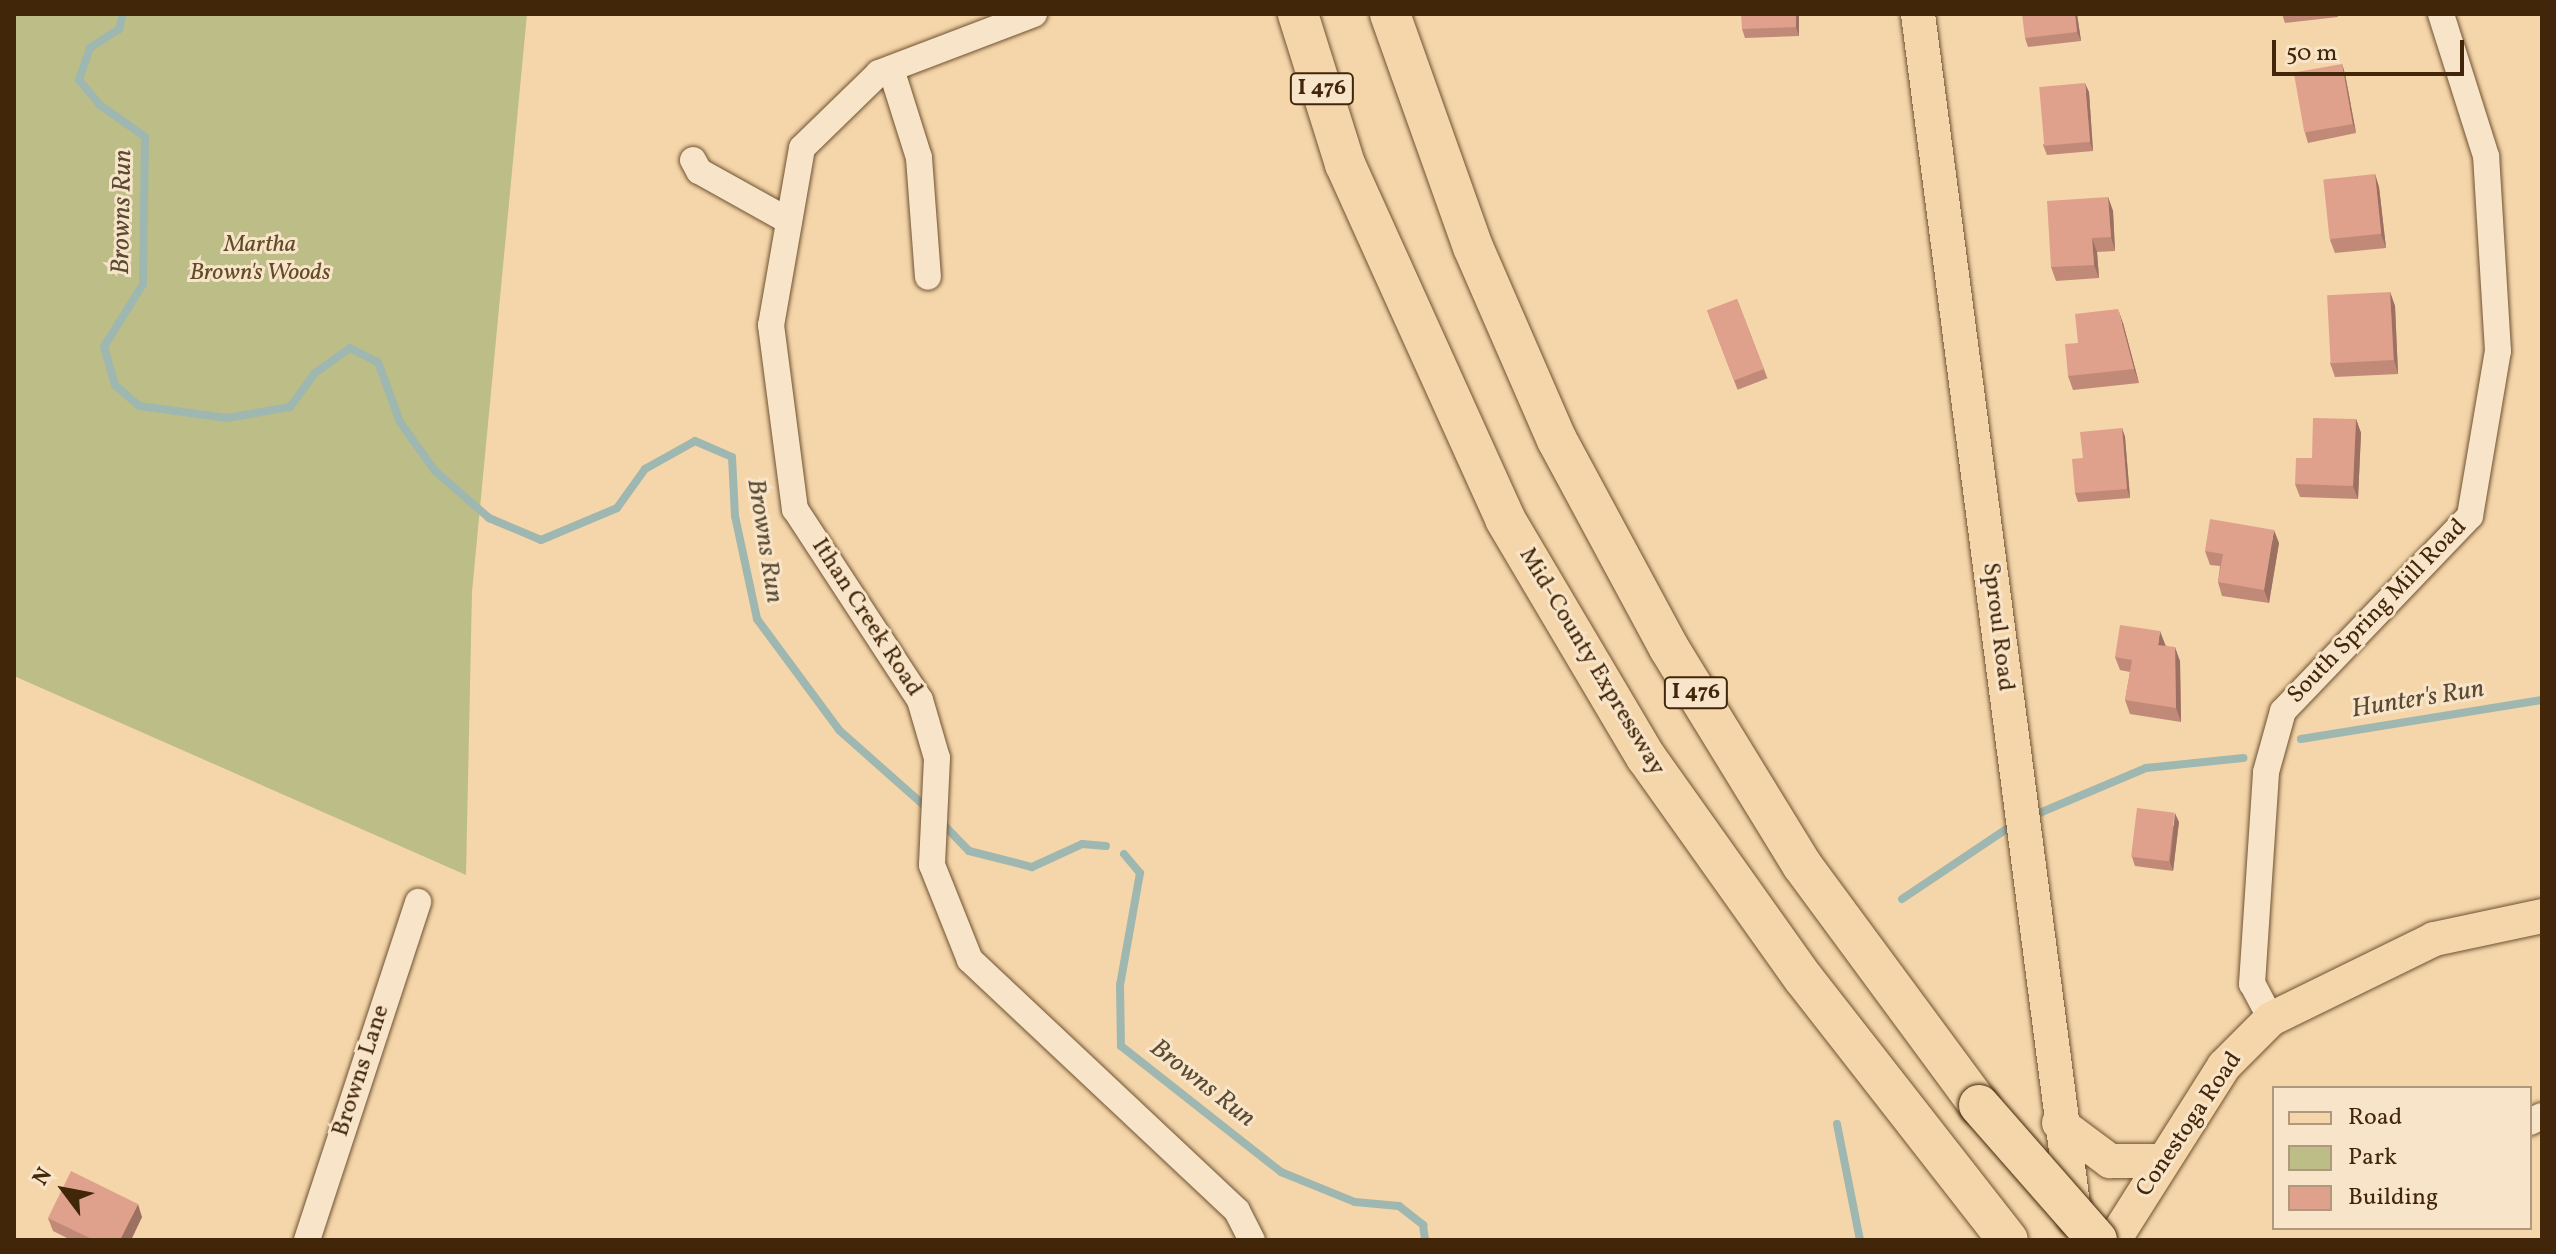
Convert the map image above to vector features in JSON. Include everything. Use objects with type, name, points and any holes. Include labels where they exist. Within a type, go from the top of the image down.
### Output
[{"type":"highway","points":[[1287,14],[1345,164]]},
{"type":"highway","name":"Mid-County Expressway","points":[[1298,14],[1345,164],[1458,426],[1646,757],[1997,1229]]},
{"type":"highway","name":"I 476","points":[[1390,14],[1473,247],[1557,440],[1669,648],[1802,865],[1979,1105],[2097,1240]]},
{"type":"main road","name":"Sproul Road","points":[[1918,14],[2059,1123],[2078,1240]]},
{"type":"main road","name":"Conestoga Road","points":[[2114,1240],[2161,1161],[2224,1066],[2271,1019],[2434,939],[2542,916]]},
{"type":"main road","points":[[2059,1123],[2110,1161],[2161,1161]]},
{"type":"street","name":"Ithan Creek Road","points":[[1034,14],[891,69],[802,148],[771,325],[795,509],[920,700],[937,758],[932,865],[970,960],[1237,1211],[1252,1240]]},
{"type":"street","name":"South Spring Mill Road","points":[[2271,1019],[2252,984],[2254,910],[2266,772],[2283,711],[2470,516],[2473,501],[2498,351],[2487,171],[2441,14]]},
{"type":"street","points":[[891,69],[919,158],[928,277]]},
{"type":"street","points":[[693,160],[699,171],[789,221]]},
{"type":"street","name":"Browns Lane","points":[[307,1240],[418,902]]},
{"type":"green space","name":"Martha Brown's Woods","points":[[14,14],[527,14],[472,592],[466,875],[14,676]]},
{"type":"building","points":[[1741,14],[1796,14],[1796,27],[1742,29]]},
{"type":"building","points":[[2022,14],[2075,14],[2077,32],[2025,38]]},
{"type":"building","points":[[2342,64],[2353,124],[2304,133],[2294,73]]},
{"type":"building","points":[[2085,83],[2090,142],[2044,146],[2039,87]]},
{"type":"building","points":[[2375,174],[2381,234],[2330,239],[2323,179]]},
{"type":"building","points":[[2108,197],[2111,237],[2092,238],[2094,265],[2051,267],[2047,201]]},
{"type":"building","points":[[2390,292],[2394,360],[2331,363],[2327,295]]},
{"type":"building","points":[[1737,299],[1764,369],[1734,380],[1707,310]]},
{"type":"building","points":[[2118,309],[2134,369],[2068,376],[2065,344],[2078,343],[2075,314]]},
{"type":"building","points":[[2313,418],[2356,419],[2353,486],[2295,484],[2296,458],[2312,458]]},
{"type":"building","points":[[2122,428],[2127,489],[2075,493],[2072,459],[2083,458],[2080,432]]},
{"type":"building","points":[[2210,519],[2274,530],[2264,590],[2218,582],[2223,554],[2205,551]]},
{"type":"building","points":[[2120,625],[2160,631],[2158,645],[2175,647],[2176,708],[2125,700],[2132,660],[2115,657]]},
{"type":"building","points":[[2137,808],[2175,813],[2169,861],[2131,857]]},
{"type":"building","points":[[71,1171],[138,1204],[120,1240],[94,1240],[48,1218]]},
{"type":"waterway","name":"Browns Run","points":[[123,14],[119,29],[90,48],[79,80],[100,105],[145,137],[143,284],[104,347],[115,385],[139,406],[227,418],[290,407],[315,373],[350,348],[378,362],[400,422],[435,471],[489,518],[541,540],[617,508],[645,469],[695,441],[732,457],[735,516],[757,619],[839,730],[927,808]]},
{"type":"waterway","name":"Hunter's Run","points":[[2301,739],[2542,700]]},
{"type":"waterway","points":[[2030,817],[2146,768],[2243,758]]},
{"type":"waterway","name":"Browns Run","points":[[939,820],[969,851],[1032,867],[1082,844],[1106,846]]},
{"type":"waterway","points":[[1902,899],[2014,824]]},
{"type":"waterway","name":"Browns Run","points":[[1124,854],[1140,873],[1120,985],[1121,1046],[1281,1172],[1355,1202],[1399,1206],[1423,1225],[1425,1240]]},
{"type":"waterway","points":[[1837,1124],[1860,1240]]}]
